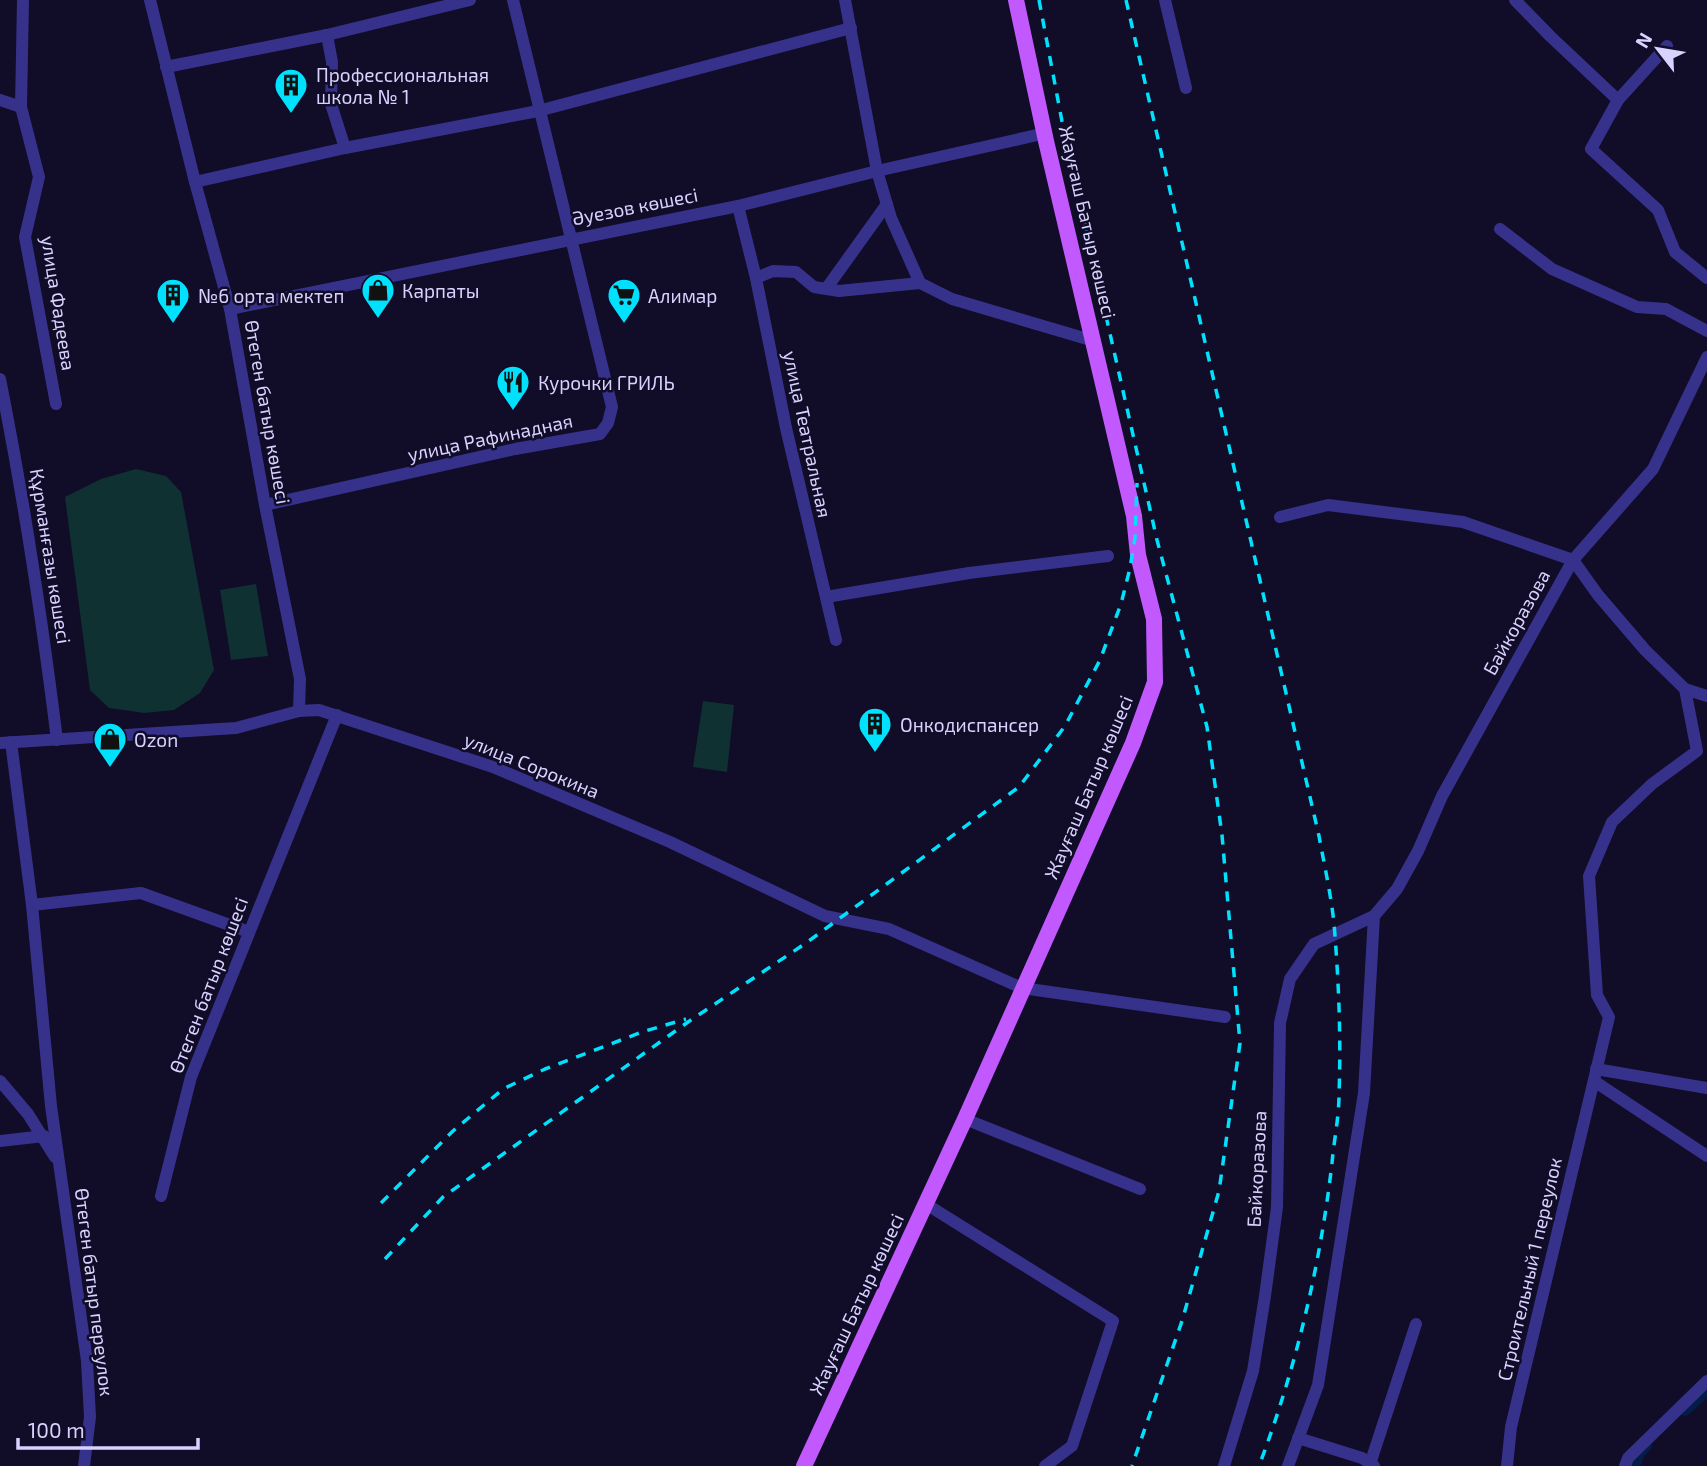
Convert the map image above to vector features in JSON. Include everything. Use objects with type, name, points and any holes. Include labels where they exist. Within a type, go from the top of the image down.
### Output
[{"type":"main road","name":"Жауғаш Батыр көшесі","points":[[804,1466],[965,1119],[1133,743],[1155,681],[1154,619],[1138,555],[1134,516],[1016,0]]},
{"type":"street","name":"улица Фадеева","points":[[23,0],[21,107],[38,177],[25,237],[56,404]]},
{"type":"street","name":"Өтеген батыр көшесі","points":[[150,0],[230,309],[300,680],[299,711]]},
{"type":"street","points":[[166,67],[327,35],[470,0]]},
{"type":"street","name":"улица Рафинадная","points":[[265,505],[515,449],[600,434],[608,423],[612,407],[513,0]]},
{"type":"street","points":[[845,0],[877,170],[891,218],[920,283]]},
{"type":"street","points":[[1165,0],[1186,88]]},
{"type":"street","points":[[1516,0],[1618,100]]},
{"type":"street","points":[[195,182],[345,148],[538,111],[851,28]]},
{"type":"street","points":[[327,35],[332,62],[331,103],[345,148]]},
{"type":"street","points":[[1667,46],[1618,100],[1591,149],[1658,210],[1675,252],[1707,278]]},
{"type":"street","points":[[0,100],[21,107]]},
{"type":"street","name":"Әуезов көшесі","points":[[230,309],[738,206],[877,170],[1046,133]]},
{"type":"street","points":[[826,289],[887,204]]},
{"type":"street","name":"улица Театральная","points":[[738,206],[836,640]]},
{"type":"street","points":[[1500,229],[1552,269],[1637,307],[1666,309],[1707,331]]},
{"type":"street","points":[[756,278],[774,271],[796,272],[814,287],[839,291],[920,283],[952,299],[1094,341]]},
{"type":"street","name":"Байкоразова","points":[[1224,1466],[1253,1371],[1277,1207],[1280,1023],[1290,979],[1314,944],[1374,916],[1397,888],[1418,851],[1442,796],[1573,560],[1653,469],[1707,357]]},
{"type":"street","name":"Құрманғазы көшесі","points":[[0,379],[24,500],[57,740]]},
{"type":"street","points":[[1280,517],[1328,505],[1463,522],[1573,560],[1598,595],[1645,650],[1685,689],[1707,696]]},
{"type":"street","points":[[826,597],[970,573],[1108,556]]},
{"type":"street","name":"Строительный 1 переулок","points":[[1507,1466],[1511,1427],[1609,1017],[1597,995],[1589,876],[1612,822],[1652,784],[1697,751],[1685,689]]},
{"type":"street","name":"улица Сорокина","points":[[6,742],[236,728],[299,711],[319,710],[493,767],[670,842],[825,916],[889,929],[1022,988],[1224,1017]]},
{"type":"street","name":"Өтеген батыр көшесі","points":[[161,1196],[191,1077],[337,715]]},
{"type":"street","name":"Өтеген батыр переулок","points":[[6,742],[32,905],[59,1164],[87,1361],[90,1417],[84,1466]]},
{"type":"street","points":[[32,905],[141,892],[249,932]]},
{"type":"street","points":[[1288,1466],[1318,1385],[1364,1093],[1374,916]]},
{"type":"street","points":[[1595,1075],[1707,1088]]},
{"type":"street","points":[[1595,1075],[1707,1156]]},
{"type":"street","points":[[0,1081],[44,1136],[59,1164]]},
{"type":"street","points":[[965,1119],[1140,1189]]},
{"type":"street","points":[[0,1141],[44,1136]]},
{"type":"street","points":[[926,1203],[1113,1321],[1072,1446],[1045,1466]]},
{"type":"street","points":[[1298,1438],[1362,1458],[1372,1465],[1416,1324]]},
{"type":"street","points":[[1625,1466],[1628,1458],[1707,1381]]},
{"type":"green space","points":[[136,469],[166,476],[181,492],[214,670],[200,693],[174,710],[144,713],[109,708],[90,690],[65,497],[101,479]]},
{"type":"green space","points":[[256,584],[268,656],[231,660],[220,590]]},
{"type":"green space","points":[[703,701],[734,705],[727,772],[693,767]]},
{"type":"waterway","points":[[1685,1410],[1707,1390]]},
{"type":"waterway","points":[[1634,1466],[1639,1453],[1646,1446]]},
{"type":"railway","points":[[1039,0],[1064,132],[1157,540],[1207,727],[1222,835],[1240,1043],[1219,1191],[1182,1321],[1132,1466]]},
{"type":"railway","points":[[1126,0],[1319,836],[1334,924],[1339,995],[1340,1075],[1327,1202],[1305,1317],[1259,1466]]},
{"type":"railway","points":[[385,1259],[443,1197],[688,1022],[806,943],[1019,787],[1065,726],[1100,660],[1121,604],[1130,568],[1135,538],[1137,483]]},
{"type":"railway","points":[[381,1203],[453,1131],[503,1089],[545,1069],[642,1032],[686,1019]]},
{"type":"place","name":"Профессиональная школа № 1","points":[[291,115]]},
{"type":"place","name":"Карпаты","points":[[378,320]]},
{"type":"place","name":"№6 орта мектеп","points":[[173,325]]},
{"type":"place","name":"Алимар","points":[[624,325]]},
{"type":"place","name":"Курочки ГРИЛЬ","points":[[513,412]]},
{"type":"place","name":"Онкодиспансер","points":[[875,754]]},
{"type":"place","name":"Ozon","points":[[110,769]]}]
